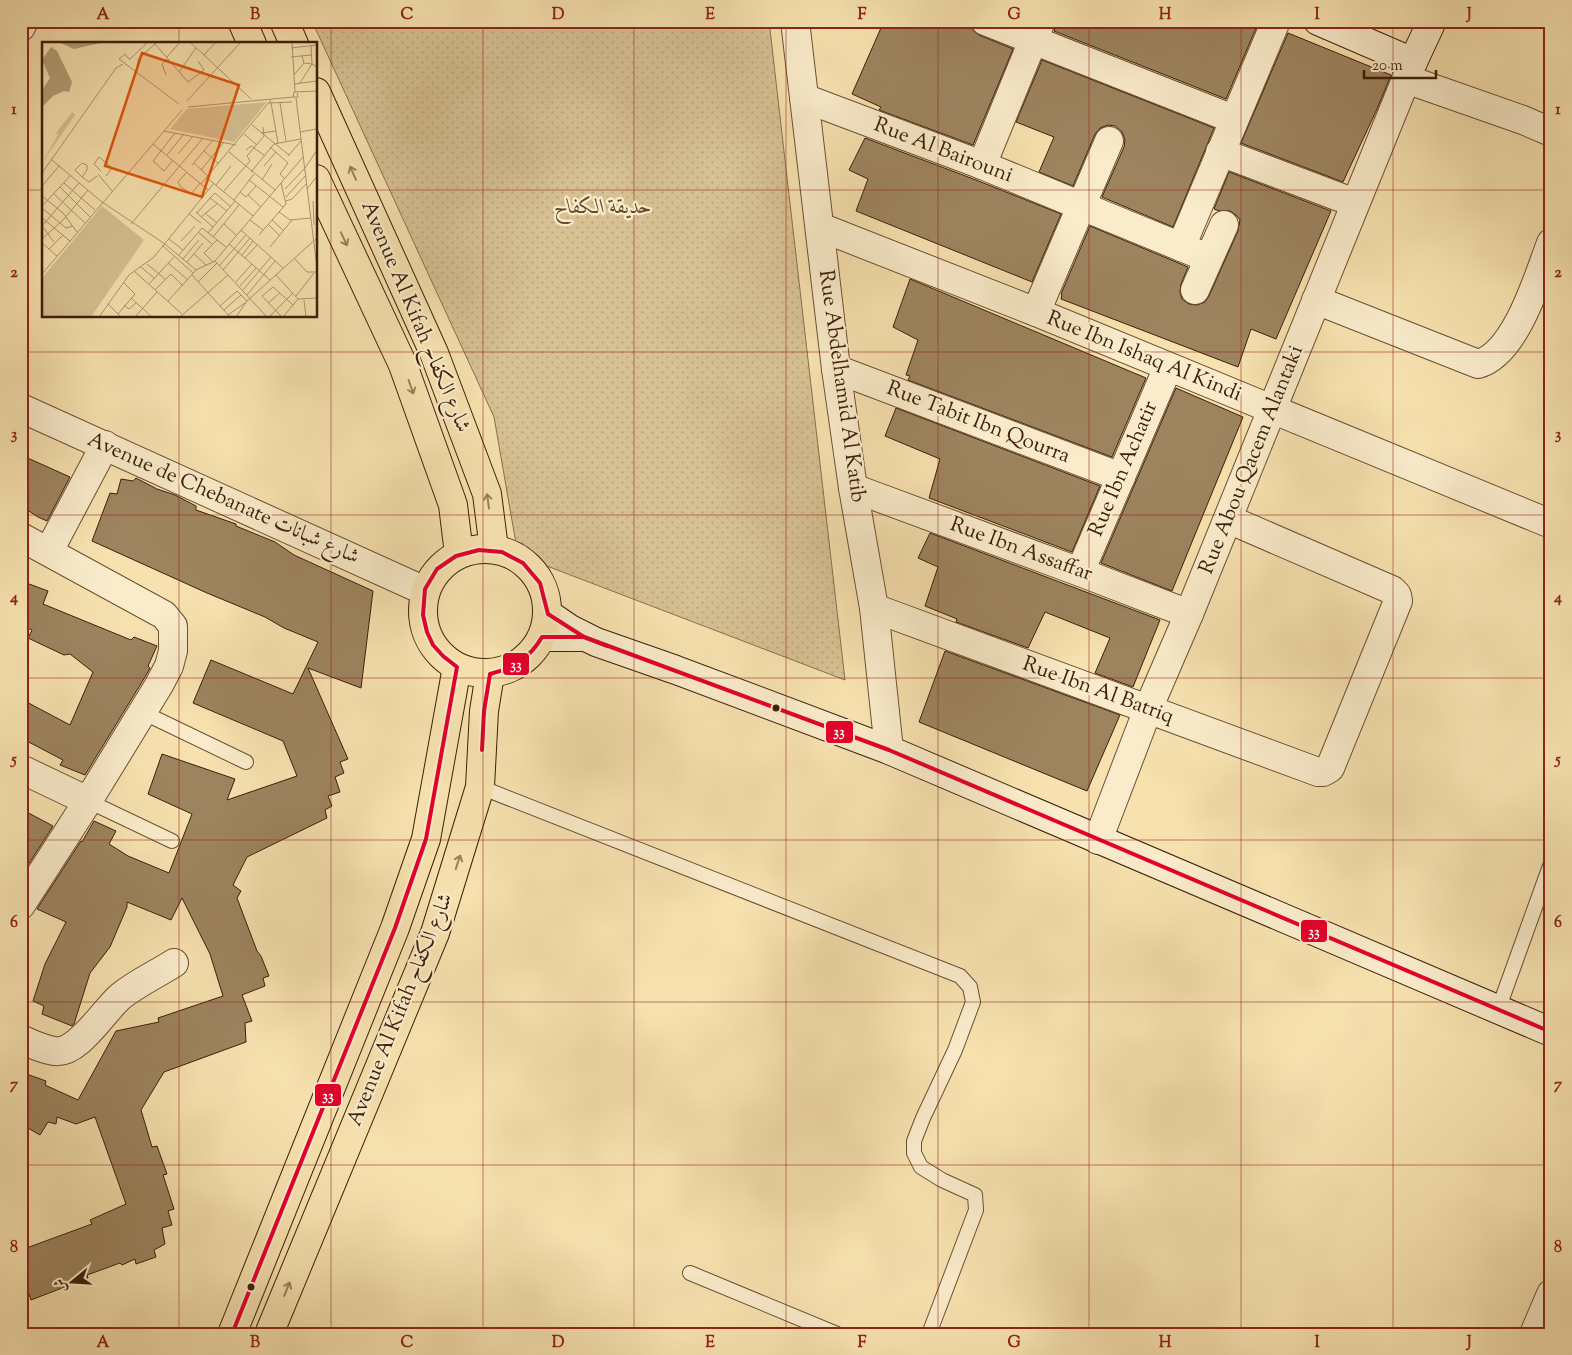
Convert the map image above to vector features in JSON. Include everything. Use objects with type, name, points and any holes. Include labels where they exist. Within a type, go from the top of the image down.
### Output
[{"type":"main road","points":[[242,21],[251,42]]},
{"type":"main road","points":[[284,21],[293,42]]},
{"type":"main road","name":"Avenue Al Kifah شارع الكفاح","points":[[318,96],[434,353],[487,494],[494,549]]},
{"type":"main road","name":"Avenue Al Kifah شارع الكفاح","points":[[318,184],[403,365],[453,505],[459,554]]},
{"type":"main road","points":[[476,549],[494,549],[514,555],[530,568],[542,585],[545,625],[526,659],[509,669],[490,674],[472,673],[457,667],[442,657],[431,643],[424,626],[422,608],[425,591],[433,575],[445,563],[459,554],[476,549]]},
{"type":"main road","name":"Avenue Al Kifah شارع الكفاح","points":[[232,1334],[395,928],[426,839],[457,667]]},
{"type":"main road","name":"Avenue Al Kifah شارع الكفاح","points":[[269,1334],[435,933],[480,787],[484,711],[490,674]]},
{"type":"street","points":[[21,27],[24,21]]},
{"type":"street","name":"Rue Abdelhamid Al Katib","points":[[795,21],[836,368],[853,488],[874,608],[889,750]]},
{"type":"street","points":[[985,21],[1037,30],[1233,119]]},
{"type":"street","points":[[1181,247],[1233,119],[1276,21]]},
{"type":"street","points":[[1318,21],[1410,70],[1551,132]]},
{"type":"street","name":"Rue Abou Qacem Alantaki","points":[[1098,840],[1148,709],[1189,614],[1410,70],[1432,21]]},
{"type":"street","points":[[982,165],[1037,30]]},
{"type":"street","name":"Rue Al Bairouni","points":[[804,98],[982,165],[1208,258]]},
{"type":"street","points":[[1036,312],[1109,141]]},
{"type":"street","points":[[1220,152],[1356,203]]},
{"type":"street","points":[[1195,290],[1224,225]]},
{"type":"street","name":"Rue Ibn Ishaq Al Kindi","points":[[820,227],[1036,312],[1551,524]]},
{"type":"street","points":[[1316,300],[1466,361],[1478,364],[1487,362],[1500,350],[1518,325],[1551,243]]},
{"type":"street","name":"Rue Ibn Achatir","points":[[1080,572],[1168,367]]},
{"type":"street","name":"Rue Tabit Ibn Qourra","points":[[836,368],[1121,477]]},
{"type":"street","name":"Avenue de Chebanate شارع شبانات","points":[[21,408],[425,591]]},
{"type":"street","points":[[49,551],[104,445]]},
{"type":"street","name":"Rue Ibn Assaffar","points":[[853,488],[1189,614]]},
{"type":"street","name":"Rue Ibn Al Batriq","points":[[874,608],[1318,772],[1323,772],[1330,768],[1398,601],[1397,595],[1392,590],[1228,519]]},
{"type":"street","points":[[21,537],[164,616],[173,626],[173,651],[160,685],[21,905]]},
{"type":"street","points":[[545,625],[584,637],[889,750],[1551,1032]]},
{"type":"street","points":[[21,769],[88,801]]},
{"type":"street","points":[[21,1039],[56,1052],[71,1047],[83,1039],[110,1006],[123,995],[174,963]]},
{"type":"street","points":[[1534,1334],[1551,1294]]},
{"type":"lane","points":[[142,712],[246,762]]},
{"type":"lane","points":[[480,787],[960,976],[970,987],[974,1002],[955,1050],[914,1141],[914,1152],[921,1167],[942,1180],[975,1195],[976,1210],[929,1334]]},
{"type":"lane","points":[[88,801],[172,841]]},
{"type":"lane","points":[[1498,1010],[1551,863]]},
{"type":"lane","points":[[690,1273],[837,1334]]},
{"type":"green space","name":"حديقة الكفاح","points":[[312,21],[769,21],[845,680],[518,555],[494,417]]},
{"type":"building","points":[[884,21],[970,21],[973,30],[979,35],[1013,49],[973,145],[879,110],[881,107],[852,94]]},
{"type":"building","points":[[1058,21],[1259,21],[1226,99],[1054,31]]},
{"type":"building","points":[[1288,33],[1391,75],[1343,182],[1241,143]]},
{"type":"building","points":[[1042,60],[1214,128],[1173,227],[1102,197],[1124,147],[1125,140],[1122,132],[1115,126],[1108,125],[1100,128],[1095,134],[1073,186],[1039,172],[1054,137],[1016,122]]},
{"type":"building","points":[[865,138],[1061,214],[1032,282],[856,211],[868,179],[849,170]]},
{"type":"building","points":[[1229,172],[1331,211],[1276,339],[1251,329],[1238,367],[1061,299],[1061,294],[1090,226],[1188,267],[1181,284],[1180,292],[1182,299],[1189,304],[1197,305],[1205,302],[1238,231],[1240,220],[1236,215],[1230,211],[1214,209]]},
{"type":"building","points":[[910,279],[1146,378],[1112,457],[908,380],[910,376],[906,375],[918,340],[893,327]]},
{"type":"building","points":[[1176,388],[1243,417],[1172,591],[1101,563]]},
{"type":"building","points":[[896,408],[1100,486],[1072,552],[929,498],[940,459],[885,436]]},
{"type":"building","points":[[21,455],[70,477],[47,521],[21,506]]},
{"type":"building","points":[[136,478],[196,506],[196,510],[236,524],[236,526],[275,542],[294,555],[373,591],[361,688],[308,668],[348,759],[340,762],[344,773],[335,777],[340,792],[328,796],[332,806],[325,810],[327,818],[247,857],[233,885],[241,891],[237,898],[257,951],[269,976],[263,978],[265,986],[242,995],[252,1021],[245,1023],[246,1042],[164,1072],[141,1110],[152,1147],[157,1146],[167,1174],[163,1175],[174,1209],[168,1211],[172,1225],[162,1228],[165,1244],[154,1250],[156,1257],[136,1264],[135,1259],[122,1265],[120,1263],[87,1275],[88,1278],[31,1300],[21,1271],[21,1250],[92,1224],[90,1220],[126,1204],[95,1117],[76,1124],[57,1117],[56,1124],[48,1122],[40,1135],[21,1124],[21,1072],[46,1081],[45,1085],[78,1100],[116,1031],[159,1022],[158,1018],[223,996],[210,954],[182,898],[171,920],[127,902],[127,907],[110,947],[90,973],[74,1024],[72,1026],[42,1014],[44,1006],[33,1001],[45,964],[66,922],[37,909],[94,821],[116,831],[109,844],[128,856],[169,873],[192,814],[148,794],[162,754],[235,779],[227,800],[297,776],[283,741],[193,703],[211,660],[293,694],[318,642],[92,541],[110,493],[117,494],[121,479],[133,481]]},
{"type":"building","points":[[930,533],[1160,620],[1133,687],[1095,673],[1110,638],[1045,612],[1028,648],[956,622],[957,619],[925,606],[938,567],[918,558]]},
{"type":"building","points":[[21,581],[48,591],[43,604],[131,640],[134,637],[157,646],[145,677],[85,775],[60,765],[63,760],[21,738],[21,699],[70,725],[93,672],[70,654],[64,655],[28,638],[32,630],[21,625]]},
{"type":"building","points":[[945,651],[1120,715],[1087,791],[919,722]]},
{"type":"building","points":[[21,809],[53,826],[21,876]]},
{"type":"transit line","name":"33","points":[[232,1334],[395,928],[426,839],[457,667],[433,645],[427,632],[423,615],[425,589],[437,569],[456,556],[479,550],[502,552],[523,563],[540,583],[548,614],[584,637],[889,750],[1551,1032]]},
{"type":"transit line","name":"33","points":[[482,750],[484,711],[490,674],[506,669],[520,661],[532,651],[542,637],[584,637],[607,646]]}]
